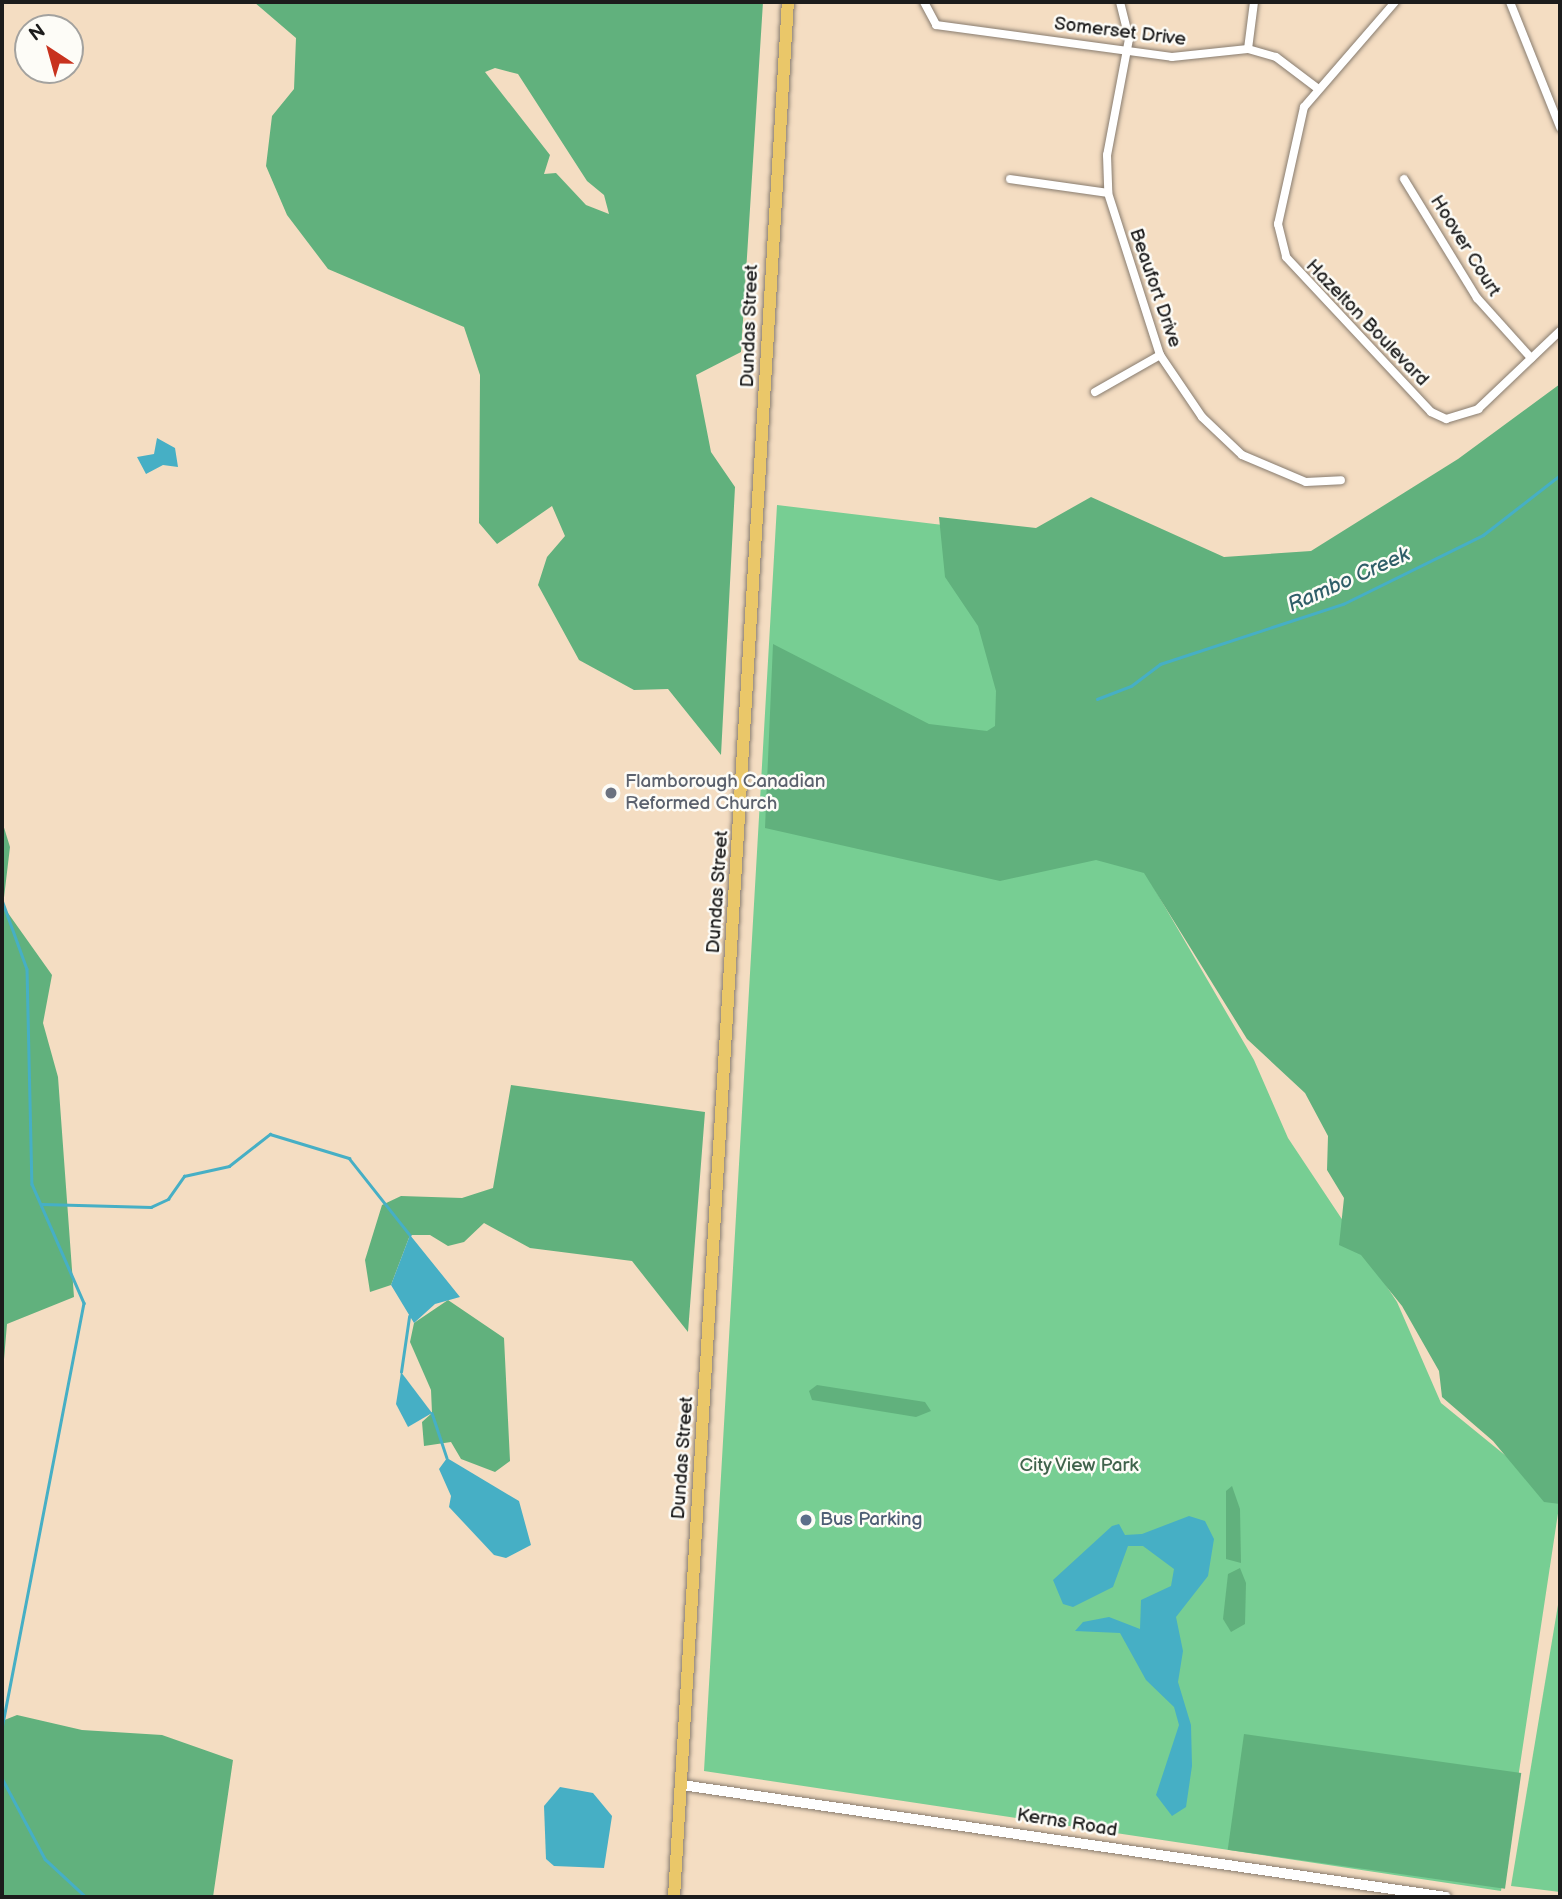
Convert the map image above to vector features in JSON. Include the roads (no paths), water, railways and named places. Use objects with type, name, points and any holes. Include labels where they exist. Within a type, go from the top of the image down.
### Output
[{"type":"main road","name":"Dundas Street","points":[[674,1897],[788,2]]},
{"type":"street","name":"Somerset Drive","points":[[924,2],[936,25],[1128,52],[1194,57],[1248,49],[1276,57],[1317,88]]},
{"type":"street","name":"Beaufort Drive","points":[[1120,2],[1128,52],[1107,155],[1108,193],[1160,355],[1202,417],[1242,455],[1306,482],[1341,480]]},
{"type":"street","points":[[1248,49],[1254,2]]},
{"type":"street","name":"Hazelton Boulevard","points":[[1395,2],[1317,88],[1296,130],[1278,224],[1294,270],[1431,412],[1446,419],[1469,415],[1560,331]]},
{"type":"street","points":[[1510,2],[1560,127]]},
{"type":"street","points":[[1010,179],[1108,193]]},
{"type":"street","name":"Hoover Court","points":[[1405,179],[1477,298],[1531,358]]},
{"type":"street","points":[[1095,392],[1160,355]]},
{"type":"street","name":"Kerns Road","points":[[682,1785],[1446,1897]]},
{"type":"water","points":[[157,438],[175,448],[178,467],[163,465],[146,474],[137,457],[154,454]]},
{"type":"water","points":[[410,1235],[460,1297],[435,1304],[414,1323],[391,1285]]},
{"type":"water","points":[[401,1372],[432,1413],[408,1427],[396,1404]]},
{"type":"water","points":[[447,1458],[519,1501],[531,1545],[506,1558],[494,1555],[449,1507],[451,1496],[439,1469]]},
{"type":"water","points":[[1189,1516],[1205,1521],[1214,1539],[1208,1576],[1176,1617],[1183,1651],[1178,1682],[1191,1725],[1192,1766],[1186,1807],[1172,1816],[1156,1795],[1179,1725],[1174,1707],[1146,1680],[1120,1633],[1075,1631],[1083,1622],[1109,1617],[1140,1629],[1141,1600],[1171,1586],[1174,1569],[1143,1546],[1128,1546],[1113,1587],[1073,1607],[1063,1604],[1053,1580],[1112,1526],[1119,1524],[1125,1535],[1142,1534]]},
{"type":"water","points":[[560,1787],[593,1793],[612,1816],[604,1868],[554,1866],[546,1859],[544,1806]]},
{"type":"waterway","name":"Rambo Creek","points":[[1097,699],[1131,686],[1160,664],[1343,604],[1483,535],[1560,475]]},
{"type":"waterway","points":[[2,900],[27,969],[32,1184],[84,1303],[2,1727]]},
{"type":"waterway","points":[[42,1204],[151,1207],[168,1199],[184,1176],[229,1166],[270,1134],[349,1158],[410,1235]]},
{"type":"waterway","points":[[401,1372],[409,1317]]},
{"type":"waterway","points":[[432,1413],[447,1458]]},
{"type":"waterway","points":[[2,1778],[45,1859],[86,1897]]},
{"type":"place","name":"Flamborough Canadian Reformed Church","points":[[611,793]]},
{"type":"place","name":"Bus Parking","points":[[806,1520]]},
{"type":"park label","name":"City View Park","points":[[1079,1466]]}]
